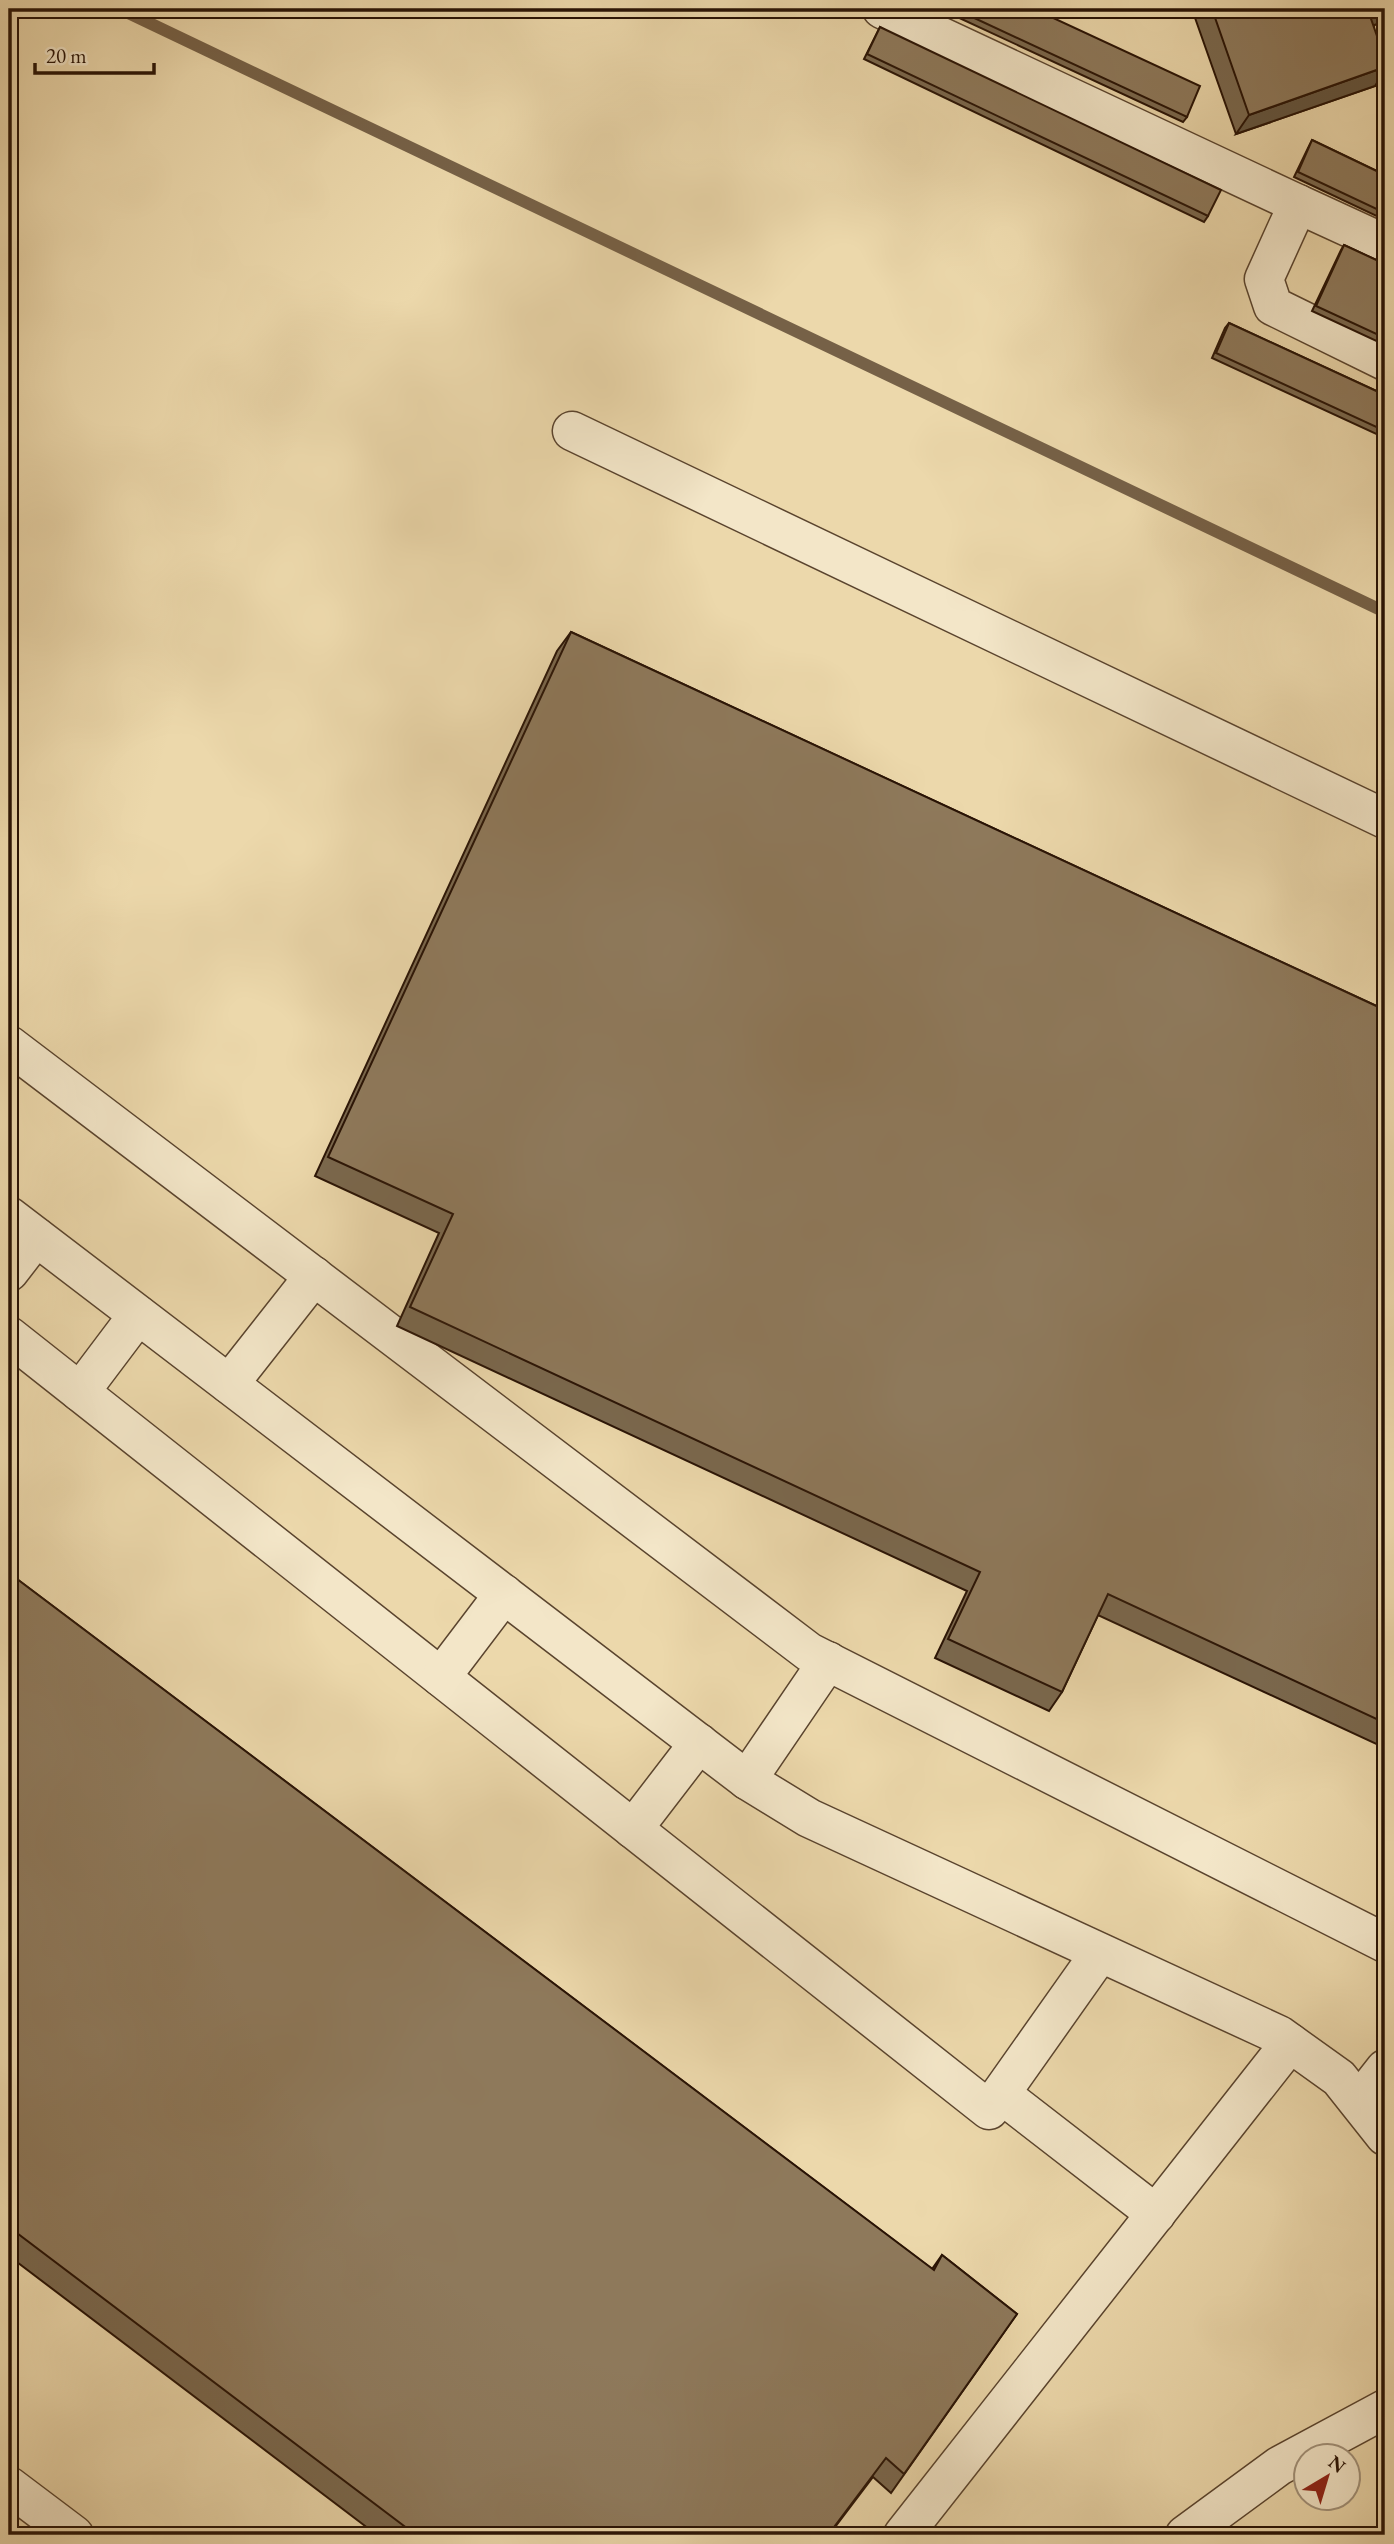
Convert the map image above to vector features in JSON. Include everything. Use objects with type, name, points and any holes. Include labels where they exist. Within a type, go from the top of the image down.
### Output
[{"type":"street","points":[[882,9],[1385,244]]},
{"type":"street","points":[[1298,204],[1264,279],[1273,306],[1385,361]]},
{"type":"street","points":[[572,431],[1385,819]]},
{"type":"street","points":[[9,1045],[798,1643],[828,1661],[1385,1943]]},
{"type":"street","points":[[9,1272],[22,1226],[747,1780],[809,1818],[1279,2035],[1339,2078],[1385,2136]]},
{"type":"street","points":[[229,1384],[314,1276]]},
{"type":"street","points":[[80,1392],[138,1315]]},
{"type":"street","points":[[9,1335],[989,2110],[1100,1952]]},
{"type":"street","points":[[441,1677],[504,1594]]},
{"type":"street","points":[[747,1780],[828,1661]]},
{"type":"street","points":[[633,1829],[699,1743]]},
{"type":"street","points":[[903,2535],[1290,2043]]},
{"type":"street","points":[[1359,2102],[1385,2070]]},
{"type":"street","points":[[1001,2094],[1156,2214]]},
{"type":"street","points":[[1199,2531],[1279,2466],[1385,2409]]},
{"type":"street","points":[[9,2486],[75,2535]]},
{"type":"building","points":[[955,9],[1034,9],[1200,86],[1187,117]]},
{"type":"building","points":[[1212,9],[1380,9],[1369,13],[1385,59],[1385,67],[1249,115]]},
{"type":"building","points":[[880,27],[1221,190],[1208,216],[867,54]]},
{"type":"building","points":[[1312,140],[1385,175],[1385,213],[1298,172]]},
{"type":"building","points":[[1344,245],[1385,264],[1385,338],[1316,306]]},
{"type":"building","points":[[1229,323],[1385,395],[1385,431],[1216,353]]},
{"type":"building","points":[[571,632],[1385,1010],[1385,1723],[1108,1594],[1062,1692],[948,1639],[980,1572],[410,1307],[453,1214],[328,1157]]},
{"type":"building","points":[[9,1573],[934,2270],[942,2255],[1017,2314],[904,2474],[886,2458],[828,2535],[416,2535],[9,2227]]},
{"type":"waterway","points":[[120,9],[1385,612]]}]
